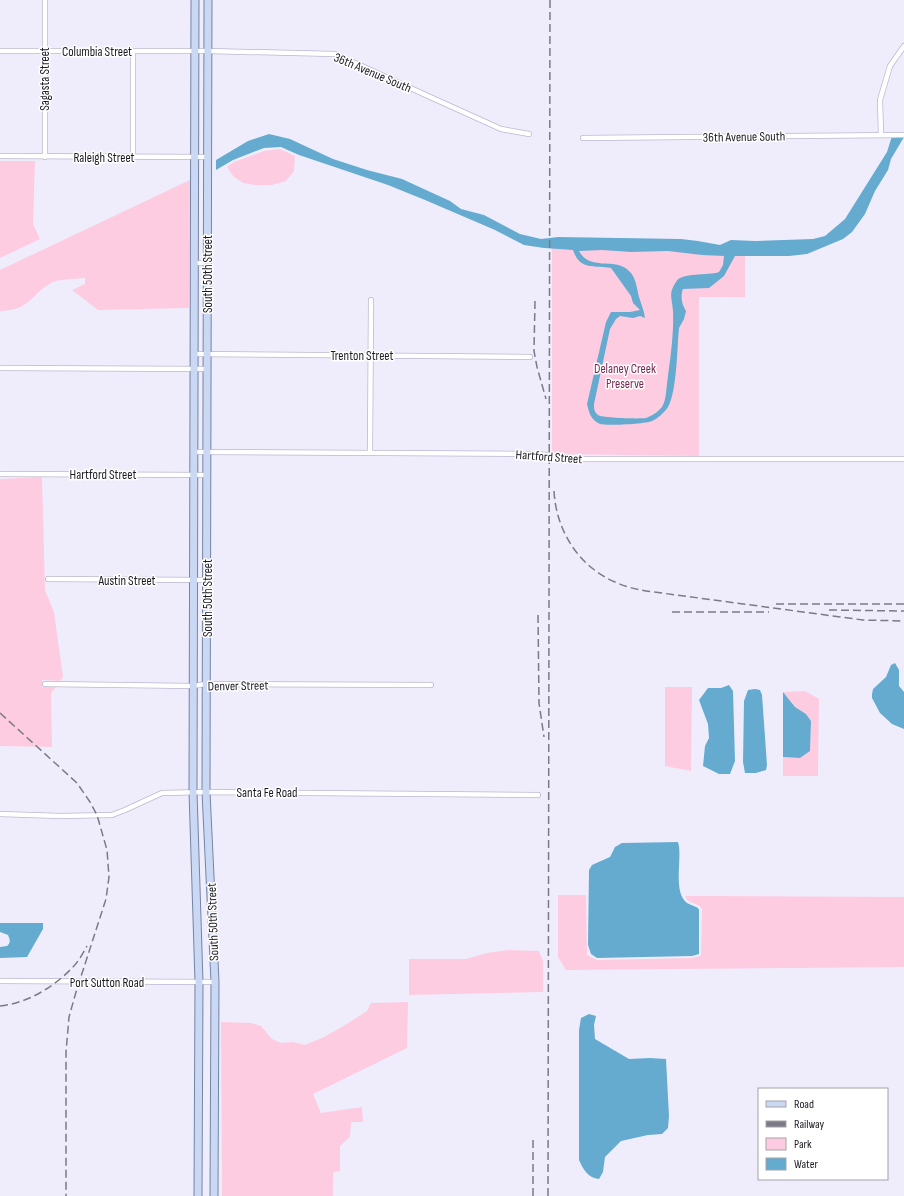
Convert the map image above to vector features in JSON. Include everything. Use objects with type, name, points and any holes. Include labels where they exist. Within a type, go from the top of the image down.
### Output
[{"type":"main road","name":"South 50th Street","points":[[195,0],[193,792],[199,982],[198,1196]]},
{"type":"main road","name":"South 50th Street","points":[[208,0],[206,792],[215,982],[214,1196]]},
{"type":"street","name":"Sagasta Street","points":[[45,0],[45,157]]},
{"type":"street","points":[[881,135],[880,100],[890,66],[904,46]]},
{"type":"street","name":"Columbia Street","points":[[0,51],[195,51]]},
{"type":"street","name":"36th Avenue South","points":[[195,51],[335,54],[501,130],[529,134]]},
{"type":"street","points":[[133,52],[133,156]]},
{"type":"street","name":"36th Avenue South","points":[[584,138],[904,135]]},
{"type":"street","name":"Raleigh Street","points":[[0,156],[208,157]]},
{"type":"street","points":[[194,262],[208,263]]},
{"type":"street","points":[[370,452],[371,300]]},
{"type":"street","name":"Trenton Street","points":[[194,354],[530,357]]},
{"type":"street","points":[[0,368],[207,368]]},
{"type":"street","name":"Hartford Street","points":[[194,452],[538,454],[583,459],[904,460]]},
{"type":"street","name":"Hartford Street","points":[[0,474],[207,475]]},
{"type":"street","name":"Austin Street","points":[[48,579],[207,580]]},
{"type":"street","name":"Denver Street","points":[[45,684],[193,686],[206,684],[431,685]]},
{"type":"street","name":"Santa Fe Road","points":[[0,814],[61,816],[112,815],[162,794],[193,792],[538,795]]},
{"type":"street","name":"Port Sutton Road","points":[[0,981],[215,982]]},
{"type":"green space","points":[[280,149],[295,156],[294,171],[286,181],[272,185],[243,183],[234,177],[227,167],[234,162],[264,151]]},
{"type":"green space","points":[[0,161],[35,161],[33,224],[40,239],[0,258]]},
{"type":"green space","points":[[190,180],[189,308],[98,310],[72,290],[85,284],[85,278],[53,282],[40,291],[25,305],[11,310],[0,311],[0,270]]},
{"type":"green space","name":"Delaney Creek Preserve","points":[[552,246],[745,246],[745,297],[699,297],[699,456],[552,454]]},
{"type":"green space","points":[[42,477],[45,590],[54,612],[63,677],[60,681],[42,680],[42,687],[56,687],[51,693],[52,747],[0,746],[0,479]]},
{"type":"green space","points":[[665,687],[692,687],[691,771],[665,766]]},
{"type":"green space","points":[[805,691],[819,699],[818,776],[783,776],[783,757],[800,758],[810,751],[811,721],[806,714],[795,707],[783,692]]},
{"type":"green space","points":[[558,895],[586,895],[587,955],[597,960],[692,958],[700,956],[702,909],[700,906],[688,901],[685,896],[904,897],[904,967],[566,970],[558,957]]},
{"type":"green space","points":[[508,950],[539,951],[543,961],[543,992],[409,995],[409,959],[466,959],[487,953]]},
{"type":"green space","points":[[408,1002],[407,1048],[313,1094],[321,1113],[362,1107],[363,1122],[351,1122],[350,1137],[340,1146],[340,1171],[333,1173],[333,1196],[222,1196],[221,1022],[251,1023],[261,1026],[272,1039],[281,1043],[293,1042],[305,1045],[342,1027],[367,1011],[371,1003]]},
{"type":"water","points":[[269,134],[290,139],[333,159],[402,179],[450,201],[461,209],[484,215],[520,234],[541,239],[558,237],[681,239],[720,245],[731,240],[755,241],[813,239],[825,236],[845,219],[887,152],[892,136],[904,137],[891,159],[888,170],[875,191],[865,214],[852,232],[843,239],[807,254],[789,256],[735,256],[724,276],[709,288],[683,289],[682,300],[686,311],[679,328],[675,380],[668,407],[661,415],[652,421],[634,424],[609,425],[600,424],[594,420],[587,404],[606,322],[611,312],[630,312],[640,310],[633,303],[631,296],[611,268],[588,266],[576,257],[573,250],[524,245],[495,230],[388,185],[299,155],[281,147],[264,148],[233,160],[216,170],[216,160],[248,141]],"holes":[[[602,250],[631,252],[668,251],[724,256],[723,265],[719,272],[683,277],[676,282],[672,290],[672,338],[666,395],[662,407],[656,413],[646,418],[606,417],[596,413],[594,404],[610,329],[616,319],[620,316],[633,318],[640,316],[645,318],[633,275],[619,265],[590,261],[584,258],[579,251]]]},
{"type":"water","points":[[895,663],[899,670],[899,686],[904,692],[904,729],[892,724],[880,713],[872,698],[873,689],[886,677],[891,665]]},
{"type":"water","points":[[729,685],[733,691],[735,761],[730,774],[719,774],[703,766],[705,746],[709,738],[708,724],[699,700],[708,688],[721,688]]},
{"type":"water","points":[[748,690],[760,690],[762,695],[767,765],[766,770],[756,773],[745,773],[743,762],[744,701]]},
{"type":"water","points":[[783,692],[795,707],[806,714],[811,721],[810,751],[800,758],[783,757]]},
{"type":"water","points":[[678,842],[680,891],[687,903],[697,907],[699,910],[699,954],[692,956],[597,958],[591,954],[588,945],[589,870],[592,865],[610,857],[615,847],[622,843]]},
{"type":"water","points":[[0,923],[43,923],[43,929],[27,957],[0,958],[0,947],[7,946],[10,941],[8,935],[0,932]]},
{"type":"water","points":[[589,1014],[596,1016],[594,1025],[595,1039],[629,1059],[666,1059],[669,1116],[668,1128],[662,1134],[648,1135],[621,1141],[605,1157],[603,1172],[599,1179],[589,1175],[584,1170],[579,1160],[579,1030],[581,1018]]},
{"type":"railway","points":[[548,1196],[550,0]]},
{"type":"railway","points":[[535,301],[534,351],[546,399]]},
{"type":"railway","points":[[554,491],[559,519],[564,533],[571,545],[590,567],[620,584],[649,591],[863,620],[904,621]]},
{"type":"railway","points":[[776,604],[904,604]]},
{"type":"railway","points":[[829,610],[904,611]]},
{"type":"railway","points":[[672,612],[769,612]]},
{"type":"railway","points":[[538,615],[539,703],[544,737]]},
{"type":"railway","points":[[0,713],[77,783],[97,815],[107,850],[109,877],[106,899],[69,1017],[66,1052],[66,1196]]},
{"type":"railway","points":[[0,1006],[30,998],[58,981],[75,965],[87,946]]},
{"type":"railway","points":[[533,1137],[533,1196]]}]
